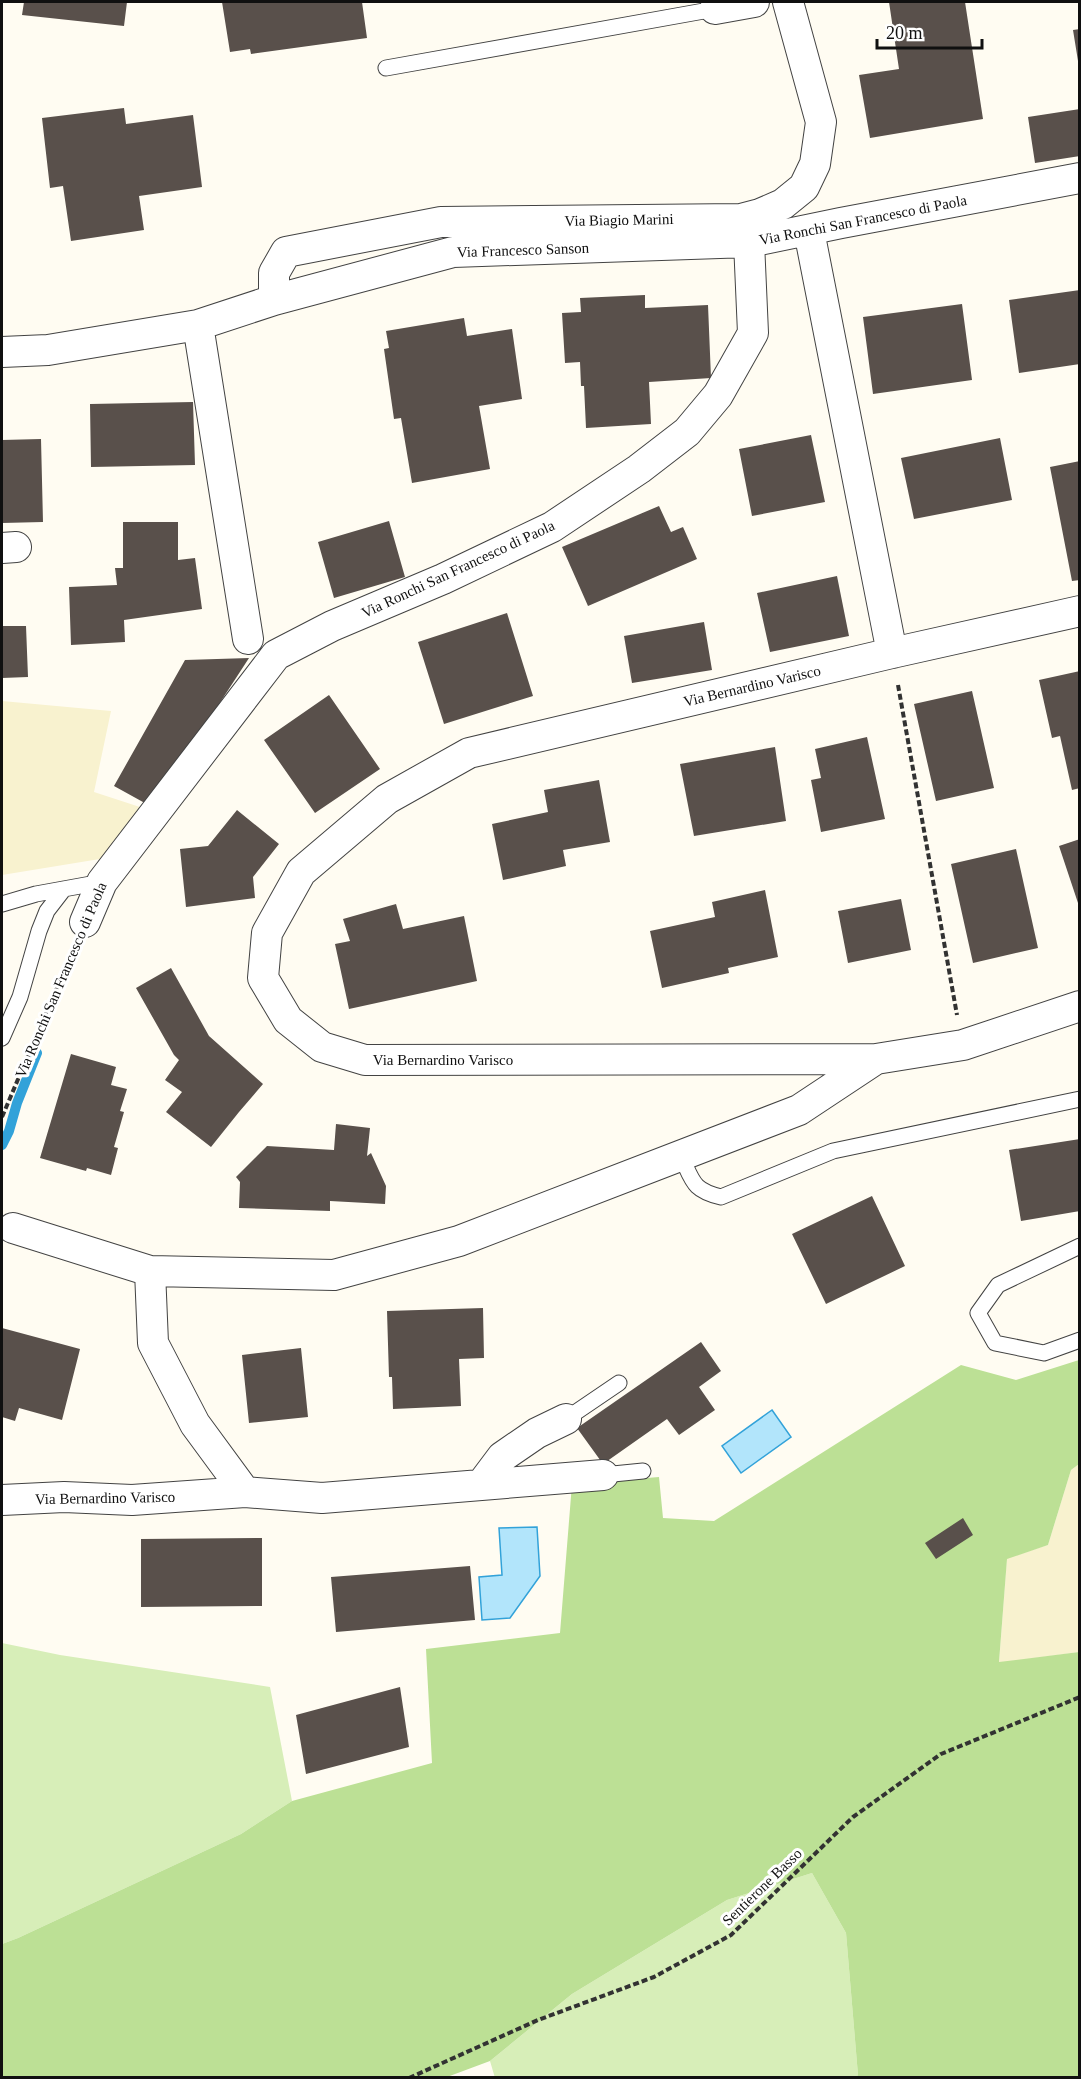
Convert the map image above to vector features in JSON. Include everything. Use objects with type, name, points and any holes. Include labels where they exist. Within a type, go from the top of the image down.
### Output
[{"type":"street","points":[[715,9],[754,2]]},
{"type":"street","name":"Via Biagio Marini","points":[[274,300],[274,273],[286,252],[441,222],[741,219],[783,204],[804,187],[814,164],[821,122],[788,2]]},
{"type":"street","name":"Via Ronchi San Francesco di Paola","points":[[84,922],[102,882],[276,655],[332,626],[443,579],[552,526],[639,469],[687,432],[718,395],[753,333],[749,242],[1080,178]]},
{"type":"street","points":[[809,231],[892,653]]},
{"type":"street","name":"Via Francesco Sanson","points":[[2,352],[48,350],[198,325],[274,300],[453,252],[749,242]]},
{"type":"street","points":[[198,325],[248,639]]},
{"type":"street","name":"Via Bernardino Varisco","points":[[1080,611],[469,753],[387,799],[301,872],[267,933],[263,978],[288,1020],[322,1047],[365,1060],[876,1059],[963,1045],[1080,1006]]},
{"type":"street","name":"Via Bernardino Varisco","points":[[13,1228],[150,1271],[334,1275],[459,1241],[799,1110],[876,1059]]},
{"type":"street","points":[[150,1271],[153,1343],[195,1424],[245,1492]]},
{"type":"street","points":[[481,1485],[502,1457],[537,1433],[566,1419]]},
{"type":"street","name":"Via Bernardino Varisco","points":[[2,1500],[64,1497],[132,1500],[245,1492],[322,1498],[603,1475]]},
{"type":"lane","points":[[386,69],[715,9]]},
{"type":"lane","points":[[2,904],[36,894],[102,882]]},
{"type":"lane","points":[[2,1038],[20,997],[47,911],[64,889]]},
{"type":"lane","points":[[681,1156],[694,1184],[704,1193],[721,1197],[833,1151],[1080,1099]]},
{"type":"lane","points":[[1080,1246],[998,1285],[978,1313],[995,1343],[1044,1353],[1080,1340]]},
{"type":"lane","points":[[566,1419],[619,1383]]},
{"type":"lane","points":[[603,1475],[643,1471]]},
{"type":"path","points":[[892,653],[963,1045]]},
{"type":"path","name":"Via Ronchi San Francesco di Paola","points":[[2,1117],[84,922]]},
{"type":"path","name":"Sentierone Basso","points":[[409,2078],[538,2020],[654,1977],[731,1935],[853,1817],[941,1754],[1080,1697]]},
{"type":"shaded area","points":[[2,701],[111,711],[94,792],[146,809],[112,857],[2,875]]},
{"type":"shaded area","points":[[1079,1464],[1079,1652],[999,1663],[1007,1558],[1048,1545],[1071,1470]]},
{"type":"green space","points":[[1079,1360],[1079,1464],[1071,1470],[1048,1545],[1007,1559],[999,1662],[1079,1652],[1079,2077],[856,2077],[858,2075],[846,1933],[812,1873],[727,1900],[572,1994],[490,2061],[447,2077],[2,2077],[2,1944],[241,1834],[292,1801],[432,1763],[426,1649],[560,1633],[572,1484],[659,1477],[663,1518],[714,1521],[961,1365],[1016,1380]]},
{"type":"green space","points":[[2,1643],[60,1655],[270,1687],[292,1801],[241,1834],[2,1944]]},
{"type":"green space","points":[[812,1873],[846,1933],[858,2075],[856,2077],[495,2078],[490,2061],[572,1994],[727,1900]]},
{"type":"water","points":[[772,1410],[791,1437],[741,1473],[722,1446]]},
{"type":"water","points":[[537,1527],[540,1576],[510,1618],[482,1620],[479,1577],[502,1575],[499,1528]]},
{"type":"building","points":[[24,2],[127,2],[124,26],[22,15]]},
{"type":"building","points":[[222,2],[362,2],[367,38],[251,54],[250,49],[230,52]]},
{"type":"building","points":[[889,2],[965,2],[983,119],[870,138],[859,75],[899,69]]},
{"type":"building","points":[[1080,29],[1080,61],[1078,61],[1073,30]]},
{"type":"building","points":[[124,108],[126,124],[193,115],[202,187],[139,196],[144,230],[71,241],[63,186],[50,188],[42,118]]},
{"type":"building","points":[[1080,109],[1080,156],[1035,163],[1028,117]]},
{"type":"building","points":[[1080,290],[1080,364],[1019,373],[1009,300]]},
{"type":"building","points":[[645,295],[645,308],[708,305],[711,378],[649,382],[651,424],[586,428],[584,386],[581,386],[580,362],[565,363],[562,313],[581,312],[580,298]]},
{"type":"building","points":[[962,304],[972,380],[873,394],[863,317]]},
{"type":"building","points":[[464,318],[467,336],[512,329],[522,399],[479,406],[490,469],[412,483],[401,418],[394,419],[384,349],[389,348],[386,331]]},
{"type":"building","points":[[193,402],[195,465],[91,467],[90,404]]},
{"type":"building","points":[[811,435],[825,502],[752,516],[739,449]]},
{"type":"building","points":[[1000,438],[1012,500],[914,519],[901,458]]},
{"type":"building","points":[[41,439],[43,522],[2,523],[2,440]]},
{"type":"building","points":[[1080,461],[1080,580],[1072,581],[1050,467]]},
{"type":"building","points":[[659,506],[671,532],[683,527],[697,559],[588,606],[562,547]]},
{"type":"building","points":[[389,521],[405,577],[334,598],[318,542]]},
{"type":"building","points":[[123,522],[178,522],[178,560],[195,558],[202,609],[124,620],[125,642],[71,645],[69,587],[117,585],[115,568],[123,568]]},
{"type":"building","points":[[837,576],[849,636],[770,652],[757,593]]},
{"type":"building","points":[[507,613],[533,696],[444,724],[418,642]]},
{"type":"building","points":[[704,622],[712,670],[632,683],[624,636]]},
{"type":"building","points":[[2,626],[26,626],[28,677],[2,678]]},
{"type":"building","points":[[249,658],[152,807],[114,786],[185,660]]},
{"type":"building","points":[[1080,671],[1080,788],[1072,790],[1060,736],[1052,738],[1039,680]]},
{"type":"building","points":[[972,691],[994,788],[936,801],[914,704]]},
{"type":"building","points":[[329,695],[380,769],[315,813],[264,740]]},
{"type":"building","points":[[867,737],[885,819],[821,832],[811,780],[821,778],[815,749]]},
{"type":"building","points":[[775,747],[786,821],[694,836],[680,764]]},
{"type":"building","points":[[599,780],[610,842],[563,850],[566,866],[503,880],[492,824],[548,812],[544,790]]},
{"type":"building","points":[[237,810],[279,844],[253,877],[255,898],[186,907],[180,849],[208,846]]},
{"type":"building","points":[[1080,839],[1080,906],[1079,906],[1059,846]]},
{"type":"building","points":[[1016,849],[1038,948],[973,963],[951,864]]},
{"type":"building","points":[[765,890],[778,957],[728,968],[729,973],[662,988],[650,931],[715,917],[712,902]]},
{"type":"building","points":[[901,899],[911,950],[848,963],[838,911]]},
{"type":"building","points":[[396,904],[403,929],[464,916],[477,981],[349,1009],[335,944],[350,941],[343,919]]},
{"type":"building","points":[[171,968],[209,1036],[263,1084],[211,1147],[166,1112],[182,1092],[165,1080],[179,1060],[136,988]]},
{"type":"building","points":[[71,1054],[116,1067],[111,1085],[127,1089],[120,1111],[124,1112],[114,1147],[118,1148],[111,1175],[87,1168],[86,1171],[40,1158]]},
{"type":"building","points":[[336,1124],[370,1128],[367,1156],[371,1153],[386,1186],[385,1204],[330,1201],[330,1211],[239,1208],[240,1182],[236,1177],[267,1146],[334,1150]]},
{"type":"building","points":[[1080,1139],[1080,1211],[1021,1221],[1009,1150]]},
{"type":"building","points":[[872,1196],[905,1266],[826,1304],[792,1234]]},
{"type":"building","points":[[483,1308],[484,1358],[459,1359],[461,1406],[393,1409],[392,1377],[389,1377],[387,1311]]},
{"type":"building","points":[[2,1328],[80,1349],[62,1420],[19,1408],[15,1421],[2,1417]]},
{"type":"building","points":[[701,1342],[721,1371],[699,1387],[715,1410],[679,1435],[667,1419],[603,1464],[577,1428]]},
{"type":"building","points":[[301,1348],[308,1417],[249,1423],[242,1355]]},
{"type":"building","points":[[963,1518],[973,1535],[936,1559],[925,1543]]},
{"type":"building","points":[[262,1538],[262,1606],[141,1607],[141,1539]]},
{"type":"building","points":[[470,1566],[475,1620],[336,1632],[331,1577]]},
{"type":"building","points":[[400,1687],[409,1747],[306,1774],[296,1715]]},
{"type":"waterway","points":[[2,1145],[37,1053]]}]
